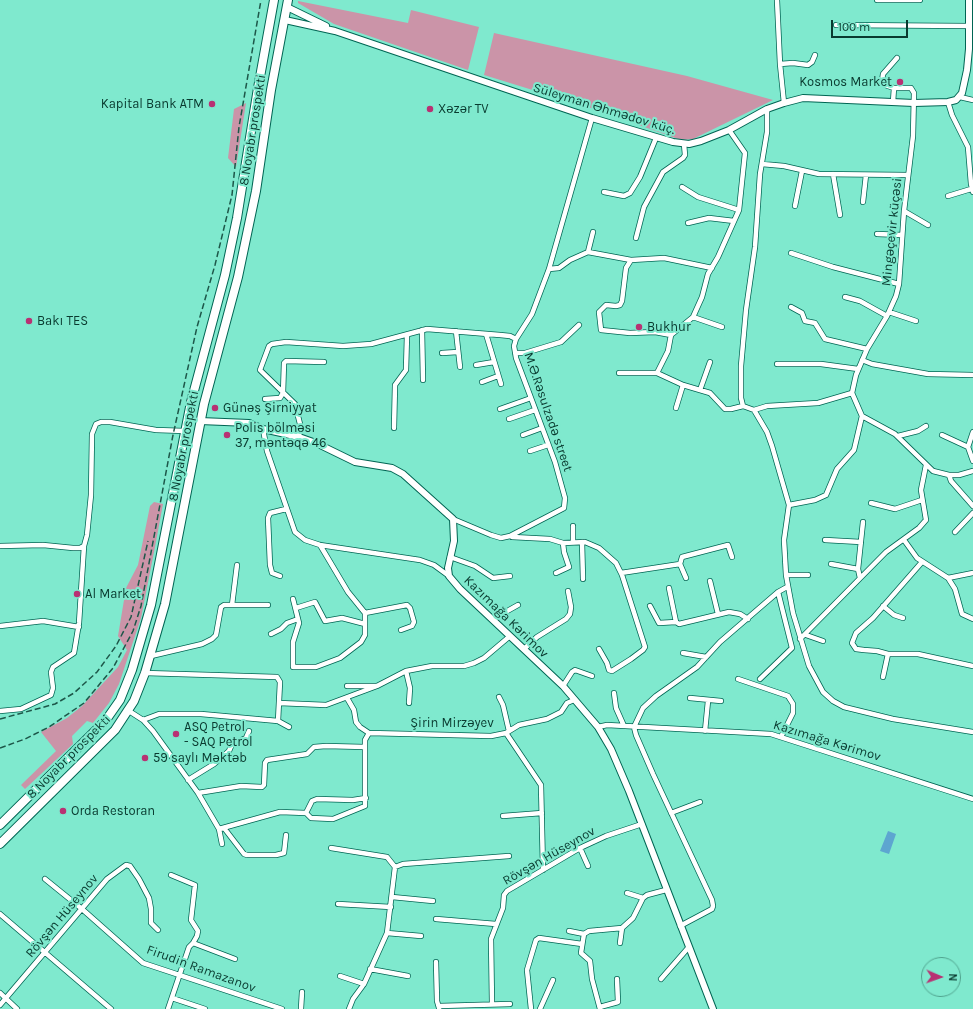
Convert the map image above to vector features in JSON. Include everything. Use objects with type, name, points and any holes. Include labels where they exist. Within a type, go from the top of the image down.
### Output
[{"type":"highway","points":[[273,2],[288,4]]},
{"type":"highway","name":"8 Noyabr prospekti","points":[[0,825],[106,720],[120,700],[132,670],[151,605],[165,541],[185,431],[237,218],[273,2]]},
{"type":"highway","name":"8 Noyabr prospekti","points":[[0,844],[115,730],[129,710],[151,656],[165,604],[178,545],[200,421],[238,277],[250,220],[288,4]]},
{"type":"highway","points":[[270,17],[284,20]]},
{"type":"street","points":[[777,0],[780,64],[784,103]]},
{"type":"street","points":[[877,0],[920,0]]},
{"type":"street","points":[[969,0],[971,49],[966,81],[960,97],[973,100]]},
{"type":"street","points":[[288,4],[335,31]]},
{"type":"street","points":[[284,20],[335,31]]},
{"type":"street","points":[[836,25],[969,26]]},
{"type":"street","name":"Süleyman Əhmədov küç.","points":[[335,31],[592,118],[656,138],[684,144],[701,141],[729,130],[767,109],[803,98],[914,103],[948,102],[960,97]]},
{"type":"street","points":[[780,64],[793,63],[808,65],[812,62],[815,55]]},
{"type":"street","points":[[897,58],[881,77],[885,84],[894,88],[911,88],[914,93],[914,103]]},
{"type":"street","points":[[893,102],[894,88]]},
{"type":"street","points":[[948,102],[952,115],[971,148],[972,190],[948,196]]},
{"type":"street","name":"Mingəçevir küçəsi","points":[[852,393],[858,369],[867,349],[888,314],[899,284],[914,103]]},
{"type":"street","points":[[743,406],[741,398],[741,366],[746,310],[755,247],[760,174],[768,132],[767,109]]},
{"type":"street","name":"M.Ə.Rəsulzadə street","points":[[510,536],[564,508],[565,498],[548,445],[514,353],[516,339],[532,314],[549,269],[592,118]]},
{"type":"street","points":[[657,373],[668,351],[671,335],[693,317],[702,297],[708,274],[738,210],[745,153],[729,130]]},
{"type":"street","points":[[604,192],[624,196],[630,193],[640,177],[656,138]]},
{"type":"street","points":[[636,238],[644,207],[663,172],[685,155],[684,144]]},
{"type":"street","points":[[762,164],[802,171],[833,174],[908,175]]},
{"type":"street","points":[[795,206],[802,171]]},
{"type":"street","points":[[833,174],[840,215]]},
{"type":"street","points":[[863,202],[866,175]]},
{"type":"street","points":[[682,187],[698,197],[738,210]]},
{"type":"street","points":[[904,211],[928,225]]},
{"type":"street","points":[[688,223],[709,218],[734,221]]},
{"type":"street","points":[[588,252],[593,232]]},
{"type":"street","points":[[877,234],[902,235]]},
{"type":"street","points":[[549,269],[559,268],[570,260],[588,252],[631,260],[664,258],[712,268]]},
{"type":"street","points":[[791,253],[833,267],[899,284]]},
{"type":"street","points":[[631,260],[626,268],[620,305],[606,305],[599,312],[601,330],[630,333],[655,332],[671,335]]},
{"type":"street","points":[[845,297],[860,301],[888,314],[916,321]]},
{"type":"street","points":[[790,307],[802,313],[805,321],[815,323],[825,339],[867,349]]},
{"type":"street","points":[[693,317],[722,327]]},
{"type":"street","points":[[514,353],[525,353],[561,342],[579,324]]},
{"type":"street","points":[[299,437],[298,408],[260,370],[268,346],[272,344],[286,342],[357,346],[378,343],[422,330],[510,336],[516,339]]},
{"type":"street","points":[[422,330],[423,380]]},
{"type":"street","points":[[456,332],[460,367]]},
{"type":"street","points":[[486,334],[501,384]]},
{"type":"street","points":[[394,428],[395,384],[406,370],[407,335]]},
{"type":"street","points":[[442,352],[458,352]]},
{"type":"street","points":[[862,360],[872,364],[928,374],[973,375]]},
{"type":"street","points":[[265,399],[280,398],[283,393],[284,363],[286,361],[324,362]]},
{"type":"street","points":[[476,365],[494,362]]},
{"type":"street","points":[[700,390],[710,362]]},
{"type":"street","points":[[777,364],[821,364],[858,369]]},
{"type":"street","points":[[619,373],[657,373],[683,385],[710,394],[725,408],[731,409],[743,406],[754,410],[767,406],[818,403],[852,393],[862,416],[854,450],[837,469],[826,495],[815,500],[789,505]]},
{"type":"street","points":[[482,382],[498,376]]},
{"type":"street","points":[[676,408],[683,385]]},
{"type":"street","points":[[500,409],[531,398]]},
{"type":"street","points":[[509,419],[535,410]]},
{"type":"street","points":[[754,410],[772,446],[789,505],[784,540],[787,587],[800,639],[814,677],[823,692],[833,701],[844,707],[873,715],[973,732]]},
{"type":"street","points":[[862,416],[898,436],[933,471],[949,475],[959,475],[973,472]]},
{"type":"street","points":[[200,421],[249,423],[263,429],[299,437],[355,462],[399,471],[453,519],[491,535],[501,538],[510,536],[550,539],[563,543],[582,542],[592,544],[616,562],[645,647],[631,659],[612,671],[609,670],[607,662],[599,649]]},
{"type":"street","points":[[0,711],[21,709],[51,695],[53,688],[51,672],[53,668],[74,653],[79,627],[84,546],[87,535],[91,495],[92,434],[96,424],[101,422],[110,422],[156,430],[185,431]]},
{"type":"street","points":[[898,436],[918,431],[926,426]]},
{"type":"street","points":[[523,435],[542,428]]},
{"type":"street","points":[[263,429],[267,451],[275,470],[286,509],[295,532],[305,540],[320,545],[415,559],[434,565],[449,576]]},
{"type":"street","points":[[973,432],[968,447],[973,461]]},
{"type":"street","points":[[942,435],[968,447]]},
{"type":"street","points":[[530,451],[548,445]]},
{"type":"street","points":[[800,639],[886,552],[919,528],[926,520],[921,490],[926,465]]},
{"type":"street","points":[[949,475],[951,481],[973,506]]},
{"type":"street","points":[[871,504],[895,509],[922,500]]},
{"type":"street","points":[[280,576],[272,573],[270,565],[268,518],[270,513],[286,509]]},
{"type":"street","points":[[956,532],[973,513]]},
{"type":"street","name":"Kazımağa Kərimov","points":[[453,519],[454,541],[448,568],[449,576],[563,686],[598,727],[611,749],[642,824],[688,948],[713,1009]]},
{"type":"street","points":[[860,578],[858,569],[863,522]]},
{"type":"street","points":[[573,526],[573,542]]},
{"type":"street","points":[[825,540],[861,542]]},
{"type":"street","points":[[904,540],[917,558],[948,578],[955,589],[962,614],[973,619]]},
{"type":"street","points":[[582,542],[583,579]]},
{"type":"street","points":[[556,573],[569,567],[564,552],[563,543]]},
{"type":"street","points":[[293,599],[296,608],[298,626],[293,642],[293,667],[316,667],[340,658],[361,642],[365,635],[365,613],[361,606],[348,592],[320,545]]},
{"type":"street","points":[[686,578],[680,564],[682,558],[728,545],[732,557]]},
{"type":"street","points":[[0,546],[80,548],[84,546]]},
{"type":"street","points":[[450,557],[475,566],[494,578],[510,576]]},
{"type":"street","points":[[922,562],[883,606],[856,633],[852,643],[856,649],[888,654],[918,654],[973,666]]},
{"type":"street","points":[[621,573],[680,564]]},
{"type":"street","points":[[831,564],[858,569]]},
{"type":"street","points":[[232,605],[237,566]]},
{"type":"street","points":[[948,578],[973,573]]},
{"type":"street","points":[[786,575],[808,575]]},
{"type":"street","points":[[710,581],[718,614]]},
{"type":"street","points":[[680,926],[712,909],[713,906],[636,735],[634,727],[643,708],[697,667],[706,657],[778,592],[787,587]]},
{"type":"street","points":[[668,588],[676,622]]},
{"type":"street","points":[[524,649],[537,637],[566,619],[570,614],[571,607],[568,591]]},
{"type":"street","points":[[760,679],[792,648],[778,592]]},
{"type":"street","points":[[296,608],[315,602],[326,621],[342,618],[365,624]]},
{"type":"street","points":[[151,656],[202,644],[212,639],[216,635],[221,607],[224,605],[268,605]]},
{"type":"street","points":[[365,613],[407,605],[410,608],[414,622],[412,626],[401,630]]},
{"type":"street","points":[[493,619],[518,605]]},
{"type":"street","points":[[650,606],[659,623],[676,622],[679,624],[718,614],[735,612],[748,619]]},
{"type":"street","points":[[883,606],[894,615],[903,618]]},
{"type":"street","points":[[271,634],[281,629],[287,623],[298,619]]},
{"type":"street","points":[[0,626],[43,621],[79,627]]},
{"type":"street","points":[[806,634],[824,641]]},
{"type":"street","points":[[279,703],[326,705],[378,686],[406,671],[432,666],[464,666],[474,663],[510,636]]},
{"type":"street","points":[[683,653],[706,657]]},
{"type":"street","points":[[883,677],[888,654]]},
{"type":"street","points":[[563,686],[575,670],[592,676]]},
{"type":"street","points":[[406,671],[410,688],[409,703]]},
{"type":"street","points":[[145,673],[277,677],[280,682],[278,721]]},
{"type":"street","points":[[738,679],[788,696],[792,704],[792,713],[781,737]]},
{"type":"street","points":[[346,686],[378,686]]},
{"type":"street","points":[[614,693],[616,708],[624,726]]},
{"type":"street","points":[[499,697],[503,705],[508,732],[541,785],[543,870]]},
{"type":"street","points":[[222,828],[280,812],[306,813],[311,818],[333,819],[365,806],[365,747],[366,736],[369,733],[360,727],[356,722],[354,710],[347,698]]},
{"type":"street","points":[[690,698],[720,701]]},
{"type":"street","name":"Şirin Mirzəyev","points":[[369,733],[490,736],[508,732],[519,725],[547,718],[561,712],[567,703],[574,700]]},
{"type":"street","points":[[705,731],[708,701]]},
{"type":"street","points":[[129,710],[143,720],[153,731],[222,828],[244,854],[276,855],[284,853],[286,835]]},
{"type":"street","points":[[143,720],[159,714],[201,714],[278,721],[289,727]]},
{"type":"street","name":"Kazımağa Kərimov","points":[[598,727],[607,725],[761,733],[781,737],[973,799]]},
{"type":"street","points":[[188,780],[214,764],[229,751],[232,744],[246,738],[249,731]]},
{"type":"street","points":[[198,793],[241,786],[262,787],[264,785],[265,763],[267,760],[307,754],[314,747],[365,747]]},
{"type":"street","points":[[306,813],[312,802],[317,799],[353,800],[366,798]]},
{"type":"street","points":[[671,813],[700,802]]},
{"type":"street","points":[[503,816],[542,813]]},
{"type":"street","name":"Rövşən Hüseynov","points":[[492,1004],[491,939],[503,908],[504,895],[507,891],[580,848],[606,836],[642,824]]},
{"type":"street","points":[[222,828],[222,844]]},
{"type":"street","points":[[331,848],[387,857],[395,867],[387,933],[364,984],[353,999],[349,1009]]},
{"type":"street","points":[[580,848],[588,866]]},
{"type":"street","points":[[395,867],[403,864],[509,856]]},
{"type":"street","name":"Rövşən Hüseynov","points":[[0,1005],[107,879],[126,865],[130,866],[149,898],[151,923],[158,930]]},
{"type":"street","points":[[168,1009],[189,947],[197,936],[198,930],[191,920],[195,885],[171,875]]},
{"type":"street","name":"Firudin Ramazanov","points":[[46,879],[82,908],[143,963],[282,1009]]},
{"type":"street","points":[[620,943],[622,928],[635,915],[643,898],[647,895],[666,890]]},
{"type":"street","points":[[626,893],[643,898]]},
{"type":"street","points":[[392,897],[433,901]]},
{"type":"street","points":[[338,904],[391,907]]},
{"type":"street","points":[[0,914],[111,1009]]},
{"type":"street","points":[[436,919],[496,924]]},
{"type":"street","points":[[569,931],[584,934],[589,931],[622,928]]},
{"type":"street","points":[[387,933],[421,936]]},
{"type":"street","points":[[584,934],[581,953],[590,961],[592,979],[600,1008],[618,1002],[617,979]]},
{"type":"street","points":[[531,1009],[527,970],[536,940],[539,938],[582,944]]},
{"type":"street","points":[[193,943],[235,959]]},
{"type":"street","points":[[661,979],[688,948]]},
{"type":"street","points":[[436,962],[437,1001],[439,1008],[510,1004]]},
{"type":"street","points":[[370,969],[408,976]]},
{"type":"street","points":[[340,976],[364,984]]},
{"type":"street","points":[[540,1009],[552,980]]},
{"type":"street","points":[[301,1009],[302,992]]},
{"type":"street","points":[[0,993],[17,1009]]},
{"type":"street","points":[[172,998],[205,1009]]},
{"type":"shaded area","points":[[298,1],[408,23],[411,10],[479,27],[468,70],[334,24],[298,3]]},
{"type":"shaded area","points":[[494,33],[687,76],[773,100],[693,139],[681,140],[591,108],[484,75]]},
{"type":"shaded area","points":[[246,103],[236,167],[228,158],[234,109]]},
{"type":"shaded area","points":[[154,502],[163,504],[155,547],[141,618],[119,684],[109,703],[93,723],[87,721],[72,736],[73,744],[25,789],[21,785],[56,751],[41,732],[67,718],[82,706],[118,667],[127,650],[118,636],[126,588],[138,565],[150,506]]},
{"type":"water","points":[[888,831],[896,834],[889,854],[880,851]]},
{"type":"railway","points":[[0,748],[25,739],[49,727],[84,703],[113,668],[133,631],[141,606],[173,435],[197,327],[215,265],[232,195],[239,127],[261,0]]},
{"type":"railway","points":[[0,719],[55,704],[74,693],[97,672],[116,646],[131,617],[148,541]]},
{"type":"place","name":"Kosmos Market","points":[[900,82]]},
{"type":"place","name":"Kapital Bank ATM","points":[[212,104]]},
{"type":"place","name":"Xəzər TV","points":[[430,109]]},
{"type":"place","name":"Bakı TES","points":[[29,321]]},
{"type":"place","name":"Bukhur","points":[[639,327]]},
{"type":"place","name":"Günəş Şirniyyat","points":[[215,408]]},
{"type":"place","name":"Polis bölməsi 37, məntəqə 46","points":[[227,435]]},
{"type":"place","name":"Al Market","points":[[77,594]]},
{"type":"place","name":"ASQ Petrol - SAQ Petrol","points":[[176,734]]},
{"type":"place","name":"59 saylı Məktəb","points":[[145,758]]},
{"type":"place","name":"Orda Restoran","points":[[63,811]]}]
